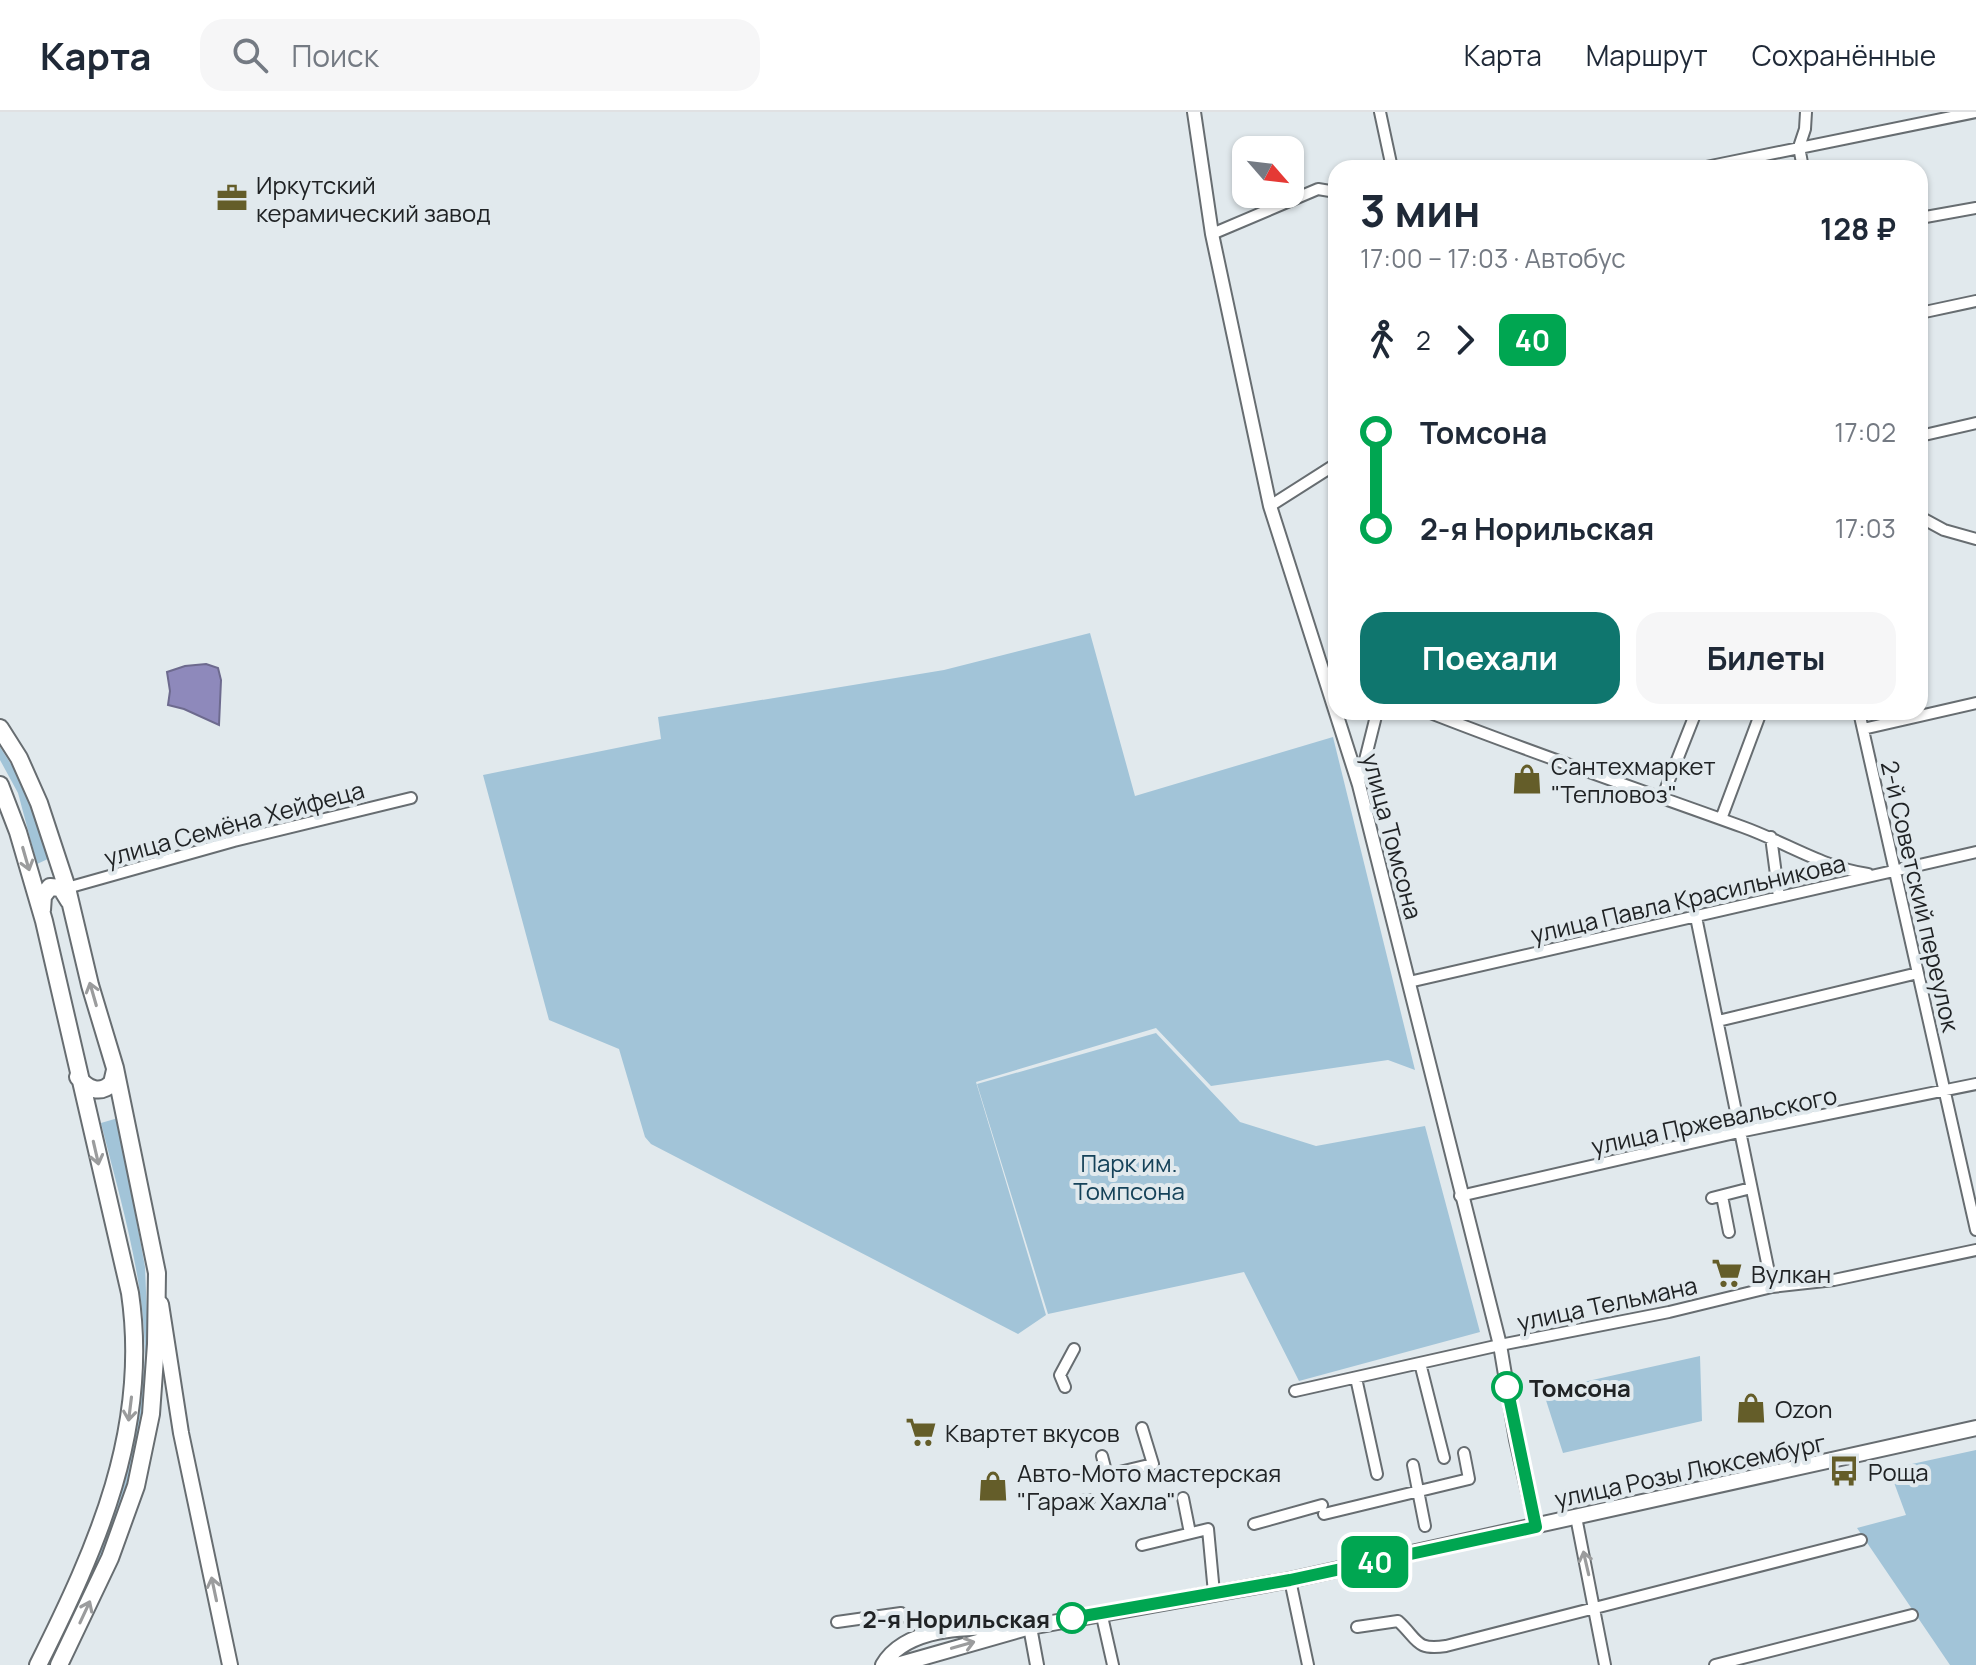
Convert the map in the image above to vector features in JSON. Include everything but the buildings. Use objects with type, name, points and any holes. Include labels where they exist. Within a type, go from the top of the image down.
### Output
[{"type":"main road","points":[[0,728],[19,758],[39,803],[67,888],[90,985],[115,1068],[157,1273],[181,1433],[230,1665]]},
{"type":"main road","points":[[0,785],[18,832],[44,921],[130,1293],[134,1330],[131,1409],[118,1478],[93,1550],[38,1665]]},
{"type":"main road","points":[[44,921],[42,899],[50,887],[61,888],[73,910]]},
{"type":"main road","points":[[78,1077],[90,1089],[105,1089],[114,1081],[115,1068]]},
{"type":"main road","points":[[59,1665],[110,1558],[136,1486],[151,1414],[157,1273]]},
{"type":"main road","name":"улица Розы Люксембург","points":[[897,1665],[1030,1627],[1290,1580],[1976,1428]]},
{"type":"main road","points":[[883,1665],[892,1651],[908,1642],[960,1627],[1030,1627]]},
{"type":"street","name":"улица Томсона","points":[[1194,112],[1212,234],[1270,506],[1328,688]]},
{"type":"street","points":[[1380,112],[1390,160]]},
{"type":"street","points":[[1801,160],[1799,147],[1806,112]]},
{"type":"street","points":[[1738,160],[1976,112]]},
{"type":"street","points":[[1212,234],[1318,189],[1328,191]]},
{"type":"street","points":[[1928,217],[1976,208]]},
{"type":"street","points":[[1928,311],[1976,301]]},
{"type":"street","points":[[1928,434],[1976,423]]},
{"type":"street","points":[[1270,506],[1328,469]]},
{"type":"street","points":[[1928,521],[1944,530],[1976,539]]},
{"type":"street","points":[[1928,714],[1976,703]]},
{"type":"street","name":"улица Томсона","points":[[1338,720],[1359,785],[1460,1196],[1500,1345],[1516,1440],[1536,1527]]},
{"type":"street","points":[[1359,785],[1375,720]]},
{"type":"street","points":[[1450,720],[1771,837],[1849,871],[1878,875]]},
{"type":"street","points":[[1662,798],[1693,720]]},
{"type":"street","points":[[1721,819],[1758,720]]},
{"type":"street","name":"2-й Советский переулок","points":[[1861,720],[1976,1230]]},
{"type":"street","points":[[1863,729],[1902,720]]},
{"type":"street","name":"улица Семёна Хейфеца","points":[[67,888],[234,841],[411,798]]},
{"type":"street","points":[[1771,837],[1779,897]]},
{"type":"street","name":"улица Павла Красильникова","points":[[1409,982],[1976,852]]},
{"type":"street","points":[[1696,917],[1772,1287]]},
{"type":"street","points":[[1718,1021],[1918,973]]},
{"type":"street","name":"улица Пржевальского","points":[[1460,1196],[1739,1132],[1976,1084]]},
{"type":"street","points":[[1729,1232],[1717,1197],[1751,1188]]},
{"type":"street","name":"улица Тельмана","points":[[1295,1391],[1500,1345],[1669,1312],[1772,1287],[1834,1280],[1976,1250]]},
{"type":"street","points":[[1065,1387],[1060,1375],[1074,1349]]},
{"type":"street","points":[[1420,1363],[1444,1458]]},
{"type":"street","points":[[1356,1378],[1377,1474]]},
{"type":"street","points":[[1102,1456],[1107,1475],[1153,1464],[1142,1428]]},
{"type":"street","points":[[1254,1524],[1469,1479],[1464,1453]]},
{"type":"street","points":[[1413,1465],[1425,1526]]},
{"type":"street","points":[[1183,1498],[1190,1533]]},
{"type":"street","points":[[1054,1505],[1089,1500]]},
{"type":"street","points":[[1576,1517],[1605,1665]]},
{"type":"street","points":[[1142,1545],[1208,1529],[1214,1593]]},
{"type":"street","points":[[1357,1627],[1398,1621],[1415,1641],[1430,1649],[1861,1540]]},
{"type":"street","points":[[1290,1580],[1308,1665]]},
{"type":"street","points":[[1101,1612],[1113,1665]]},
{"type":"street","points":[[837,1622],[901,1613],[931,1635]]},
{"type":"street","points":[[1715,1665],[1912,1615]]},
{"type":"street","points":[[1030,1627],[1037,1665]]},
{"type":"green space","points":[[1090,633],[1135,796],[1333,737],[1415,1070],[1388,1060],[1211,1086],[1156,1028],[976,1082],[1046,1315],[1018,1334],[651,1144],[645,1137],[619,1049],[549,1020],[483,775],[661,739],[658,717],[944,670]]},
{"type":"green space","points":[[0,747],[23,783],[50,858],[37,864],[18,793],[0,760]]},
{"type":"green space","name":"Парк им. Томпсона","points":[[1156,1033],[1240,1122],[1316,1146],[1425,1126],[1480,1332],[1299,1381],[1244,1272],[1048,1314],[977,1084]]},
{"type":"green space","points":[[118,1118],[145,1267],[149,1365],[131,1477],[97,1572],[53,1665],[47,1665],[92,1565],[117,1497],[136,1427],[144,1368],[144,1325],[136,1267],[101,1123]]},
{"type":"green space","points":[[1700,1356],[1702,1421],[1563,1453],[1543,1391]]},
{"type":"green space","points":[[1976,1450],[1976,1665],[1950,1665],[1857,1528],[1906,1515],[1889,1469]]},
{"type":"shaded area","points":[[206,664],[218,668],[221,680],[219,725],[168,705],[170,691],[167,672]]},
{"type":"bus line","name":"40","points":[[1072,1618],[1290,1580],[1536,1527],[1507,1387]]},
{"type":"place","name":"Иркутский керамический завод","points":[[232,198]]},
{"type":"place","name":"Сантехмаркет \"Тепловоз\"","points":[[1527,779]]},
{"type":"place","name":"Вулкан","points":[[1727,1273]]},
{"type":"place","name":"Томсона","points":[[1507,1387]]},
{"type":"place","name":"Ozon","points":[[1751,1408]]},
{"type":"place","name":"Квартет вкусов","points":[[921,1432]]},
{"type":"place","name":"Роща","points":[[1844,1471]]},
{"type":"place","name":"Авто-Мото мастерская \"Гараж Хахла\"","points":[[993,1486]]},
{"type":"place","name":"2-я Норильская","points":[[1072,1618]]}]
